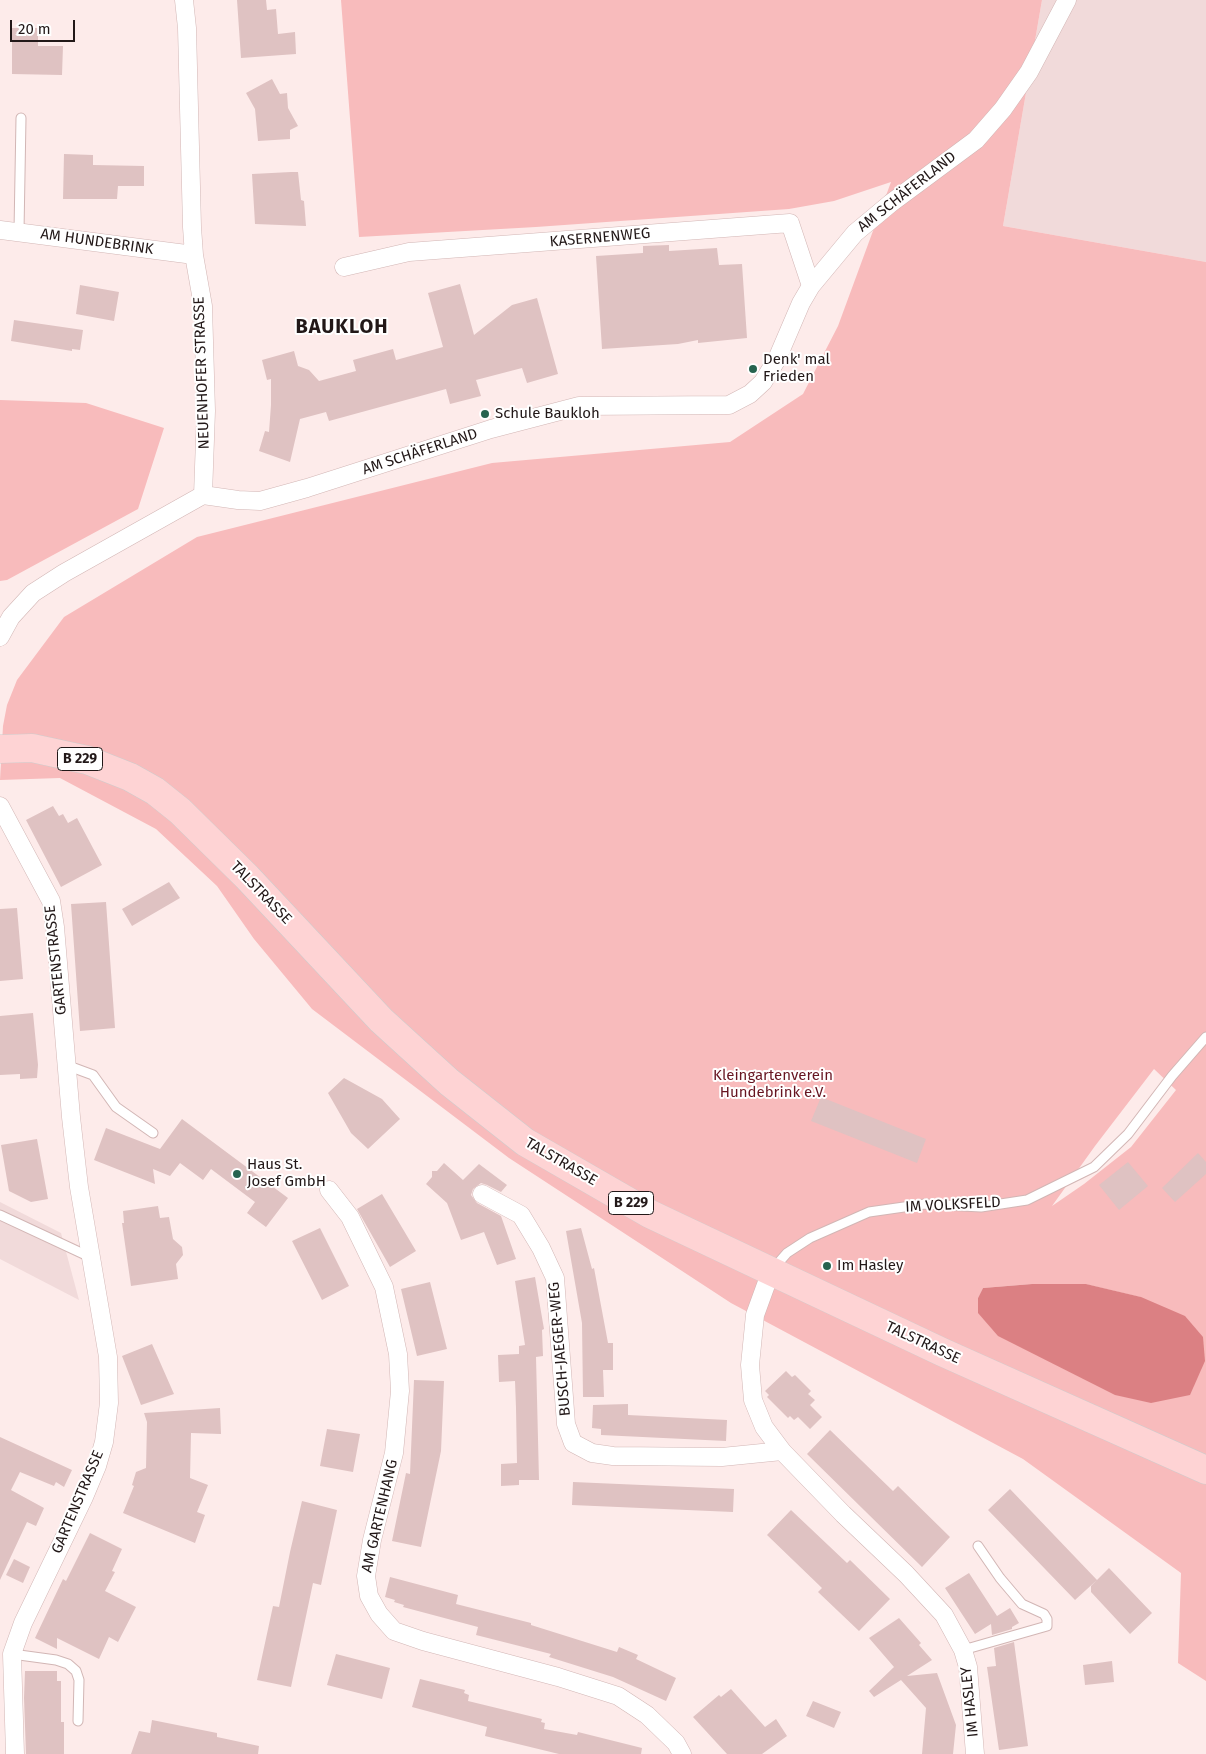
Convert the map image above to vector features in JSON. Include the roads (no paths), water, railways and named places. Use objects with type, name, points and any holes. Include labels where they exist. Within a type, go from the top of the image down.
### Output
[{"type":"main road","name":"TALSTRASSE","points":[[0,750],[32,748],[87,760],[130,777],[155,792],[180,811],[246,876],[381,1020],[449,1082],[525,1142],[650,1214],[942,1352],[1206,1470]]},
{"type":"street","name":"NEUENHOFER STRASSE","points":[[184,0],[194,255],[203,306],[206,411],[203,495]]},
{"type":"street","name":"AM SCHÄFERLAND","points":[[203,495],[260,501],[308,488],[491,430],[579,406],[729,405],[750,394],[763,382],[777,359],[801,303],[811,286],[855,232],[976,140],[1003,108],[1029,72],[1067,0]]},
{"type":"street","name":"KASERNENWEG","points":[[344,267],[409,252],[790,223],[811,286]]},
{"type":"street","name":"AM HUNDEBRINK","points":[[0,230],[194,255]]},
{"type":"street","points":[[0,637],[11,617],[33,593],[64,573],[203,495]]},
{"type":"street","name":"GARTENSTRASSE","points":[[0,806],[51,901],[79,1187],[108,1357],[109,1403],[104,1442],[97,1466],[23,1623],[12,1654],[15,1754]]},
{"type":"street","name":"AM GARTENHANG","points":[[329,1190],[350,1217],[384,1287],[398,1354],[400,1391],[394,1453],[372,1540],[366,1576],[369,1596],[379,1614],[394,1631],[423,1641],[558,1677],[618,1696],[647,1715],[679,1749]]},
{"type":"street","name":"BUSCH-JAEGER-WEG","points":[[482,1194],[521,1215],[541,1248],[555,1278],[566,1424],[573,1443],[592,1453],[613,1456],[722,1457],[782,1451]]},
{"type":"street","name":"IM HASLEY","points":[[771,1271],[755,1315],[750,1365],[753,1400],[764,1427],[782,1451],[843,1514],[906,1574],[944,1615],[963,1650],[968,1667],[975,1754]]},
{"type":"lane","points":[[19,232],[21,118]]},
{"type":"lane","name":"IM VOLKSFELD","points":[[771,1271],[787,1253],[810,1238],[869,1212],[925,1204],[981,1207],[1027,1200],[1094,1167],[1128,1134],[1172,1076],[1206,1037]]},
{"type":"lane","points":[[66,1065],[93,1075],[116,1107],[154,1133]]},
{"type":"lane","points":[[0,1215],[91,1257]]},
{"type":"lane","name":"IM HASLEY","points":[[963,1650],[1046,1626],[1047,1619],[1044,1614],[1022,1604],[1000,1578],[978,1546]]},
{"type":"lane","points":[[12,1654],[56,1660],[68,1664],[76,1671],[79,1680],[78,1721]]},
{"type":"place","name":"Denk' mal Frieden","points":[[753,369]]},
{"type":"place","name":"Schule Baukloh","points":[[485,414]]},
{"type":"place","name":"Haus St. Josef GmbH","points":[[237,1174]]},
{"type":"place","name":"Im Hasley","points":[[827,1266]]},
{"type":"district","name":"BAUKLOH","points":[[342,327]]},
{"type":"park label","name":"Kleingartenverein Hundebrink e.V.","points":[[773,1084]]}]
